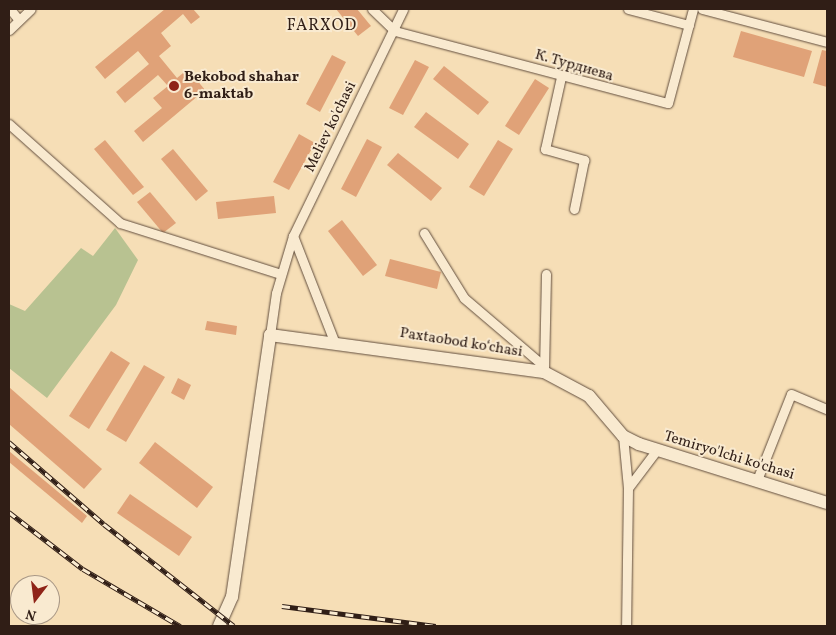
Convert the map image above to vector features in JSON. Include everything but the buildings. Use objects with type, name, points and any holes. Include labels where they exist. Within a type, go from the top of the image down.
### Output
[{"type":"street","points":[[10,9],[19,20]]},
{"type":"street","points":[[9,30],[32,9]]},
{"type":"street","points":[[372,9],[395,30]]},
{"type":"street","name":"Meliev ko'chasi","points":[[270,335],[281,274],[293,236],[395,30],[403,9]]},
{"type":"street","points":[[628,9],[689,25]]},
{"type":"street","name":"К. Турдиева","points":[[395,30],[561,77],[668,103],[693,9]]},
{"type":"street","points":[[702,9],[827,42]]},
{"type":"street","points":[[561,77],[545,149],[584,160],[574,209]]},
{"type":"street","points":[[9,124],[120,223],[281,274]]},
{"type":"street","points":[[424,233],[464,298],[544,369]]},
{"type":"street","points":[[293,236],[334,340]]},
{"type":"street","points":[[544,369],[546,274]]},
{"type":"street","points":[[219,626],[232,597],[270,335]]},
{"type":"street","name":"Paxtaobod ko‘chasi","points":[[270,335],[334,340],[544,369],[589,396],[623,436]]},
{"type":"street","points":[[757,480],[791,394],[827,409]]},
{"type":"street","points":[[623,436],[628,488],[626,626]]},
{"type":"street","name":"Temiryo'lchi ko'chasi","points":[[623,436],[656,451],[757,480],[827,503]]},
{"type":"street","points":[[628,488],[656,451]]},
{"type":"green space","points":[[115,228],[138,260],[116,305],[47,398],[9,368],[9,304],[25,311],[81,248],[93,256]]},
{"type":"railway","points":[[9,442],[104,524],[234,626]]},
{"type":"railway","points":[[9,512],[83,569],[180,626]]},
{"type":"railway","points":[[282,606],[436,626]]},
{"type":"place","name":"Bekobod shahar 6-maktab","points":[[174,86]]},
{"type":"district","name":"FARXOD","points":[[322,26]]}]
